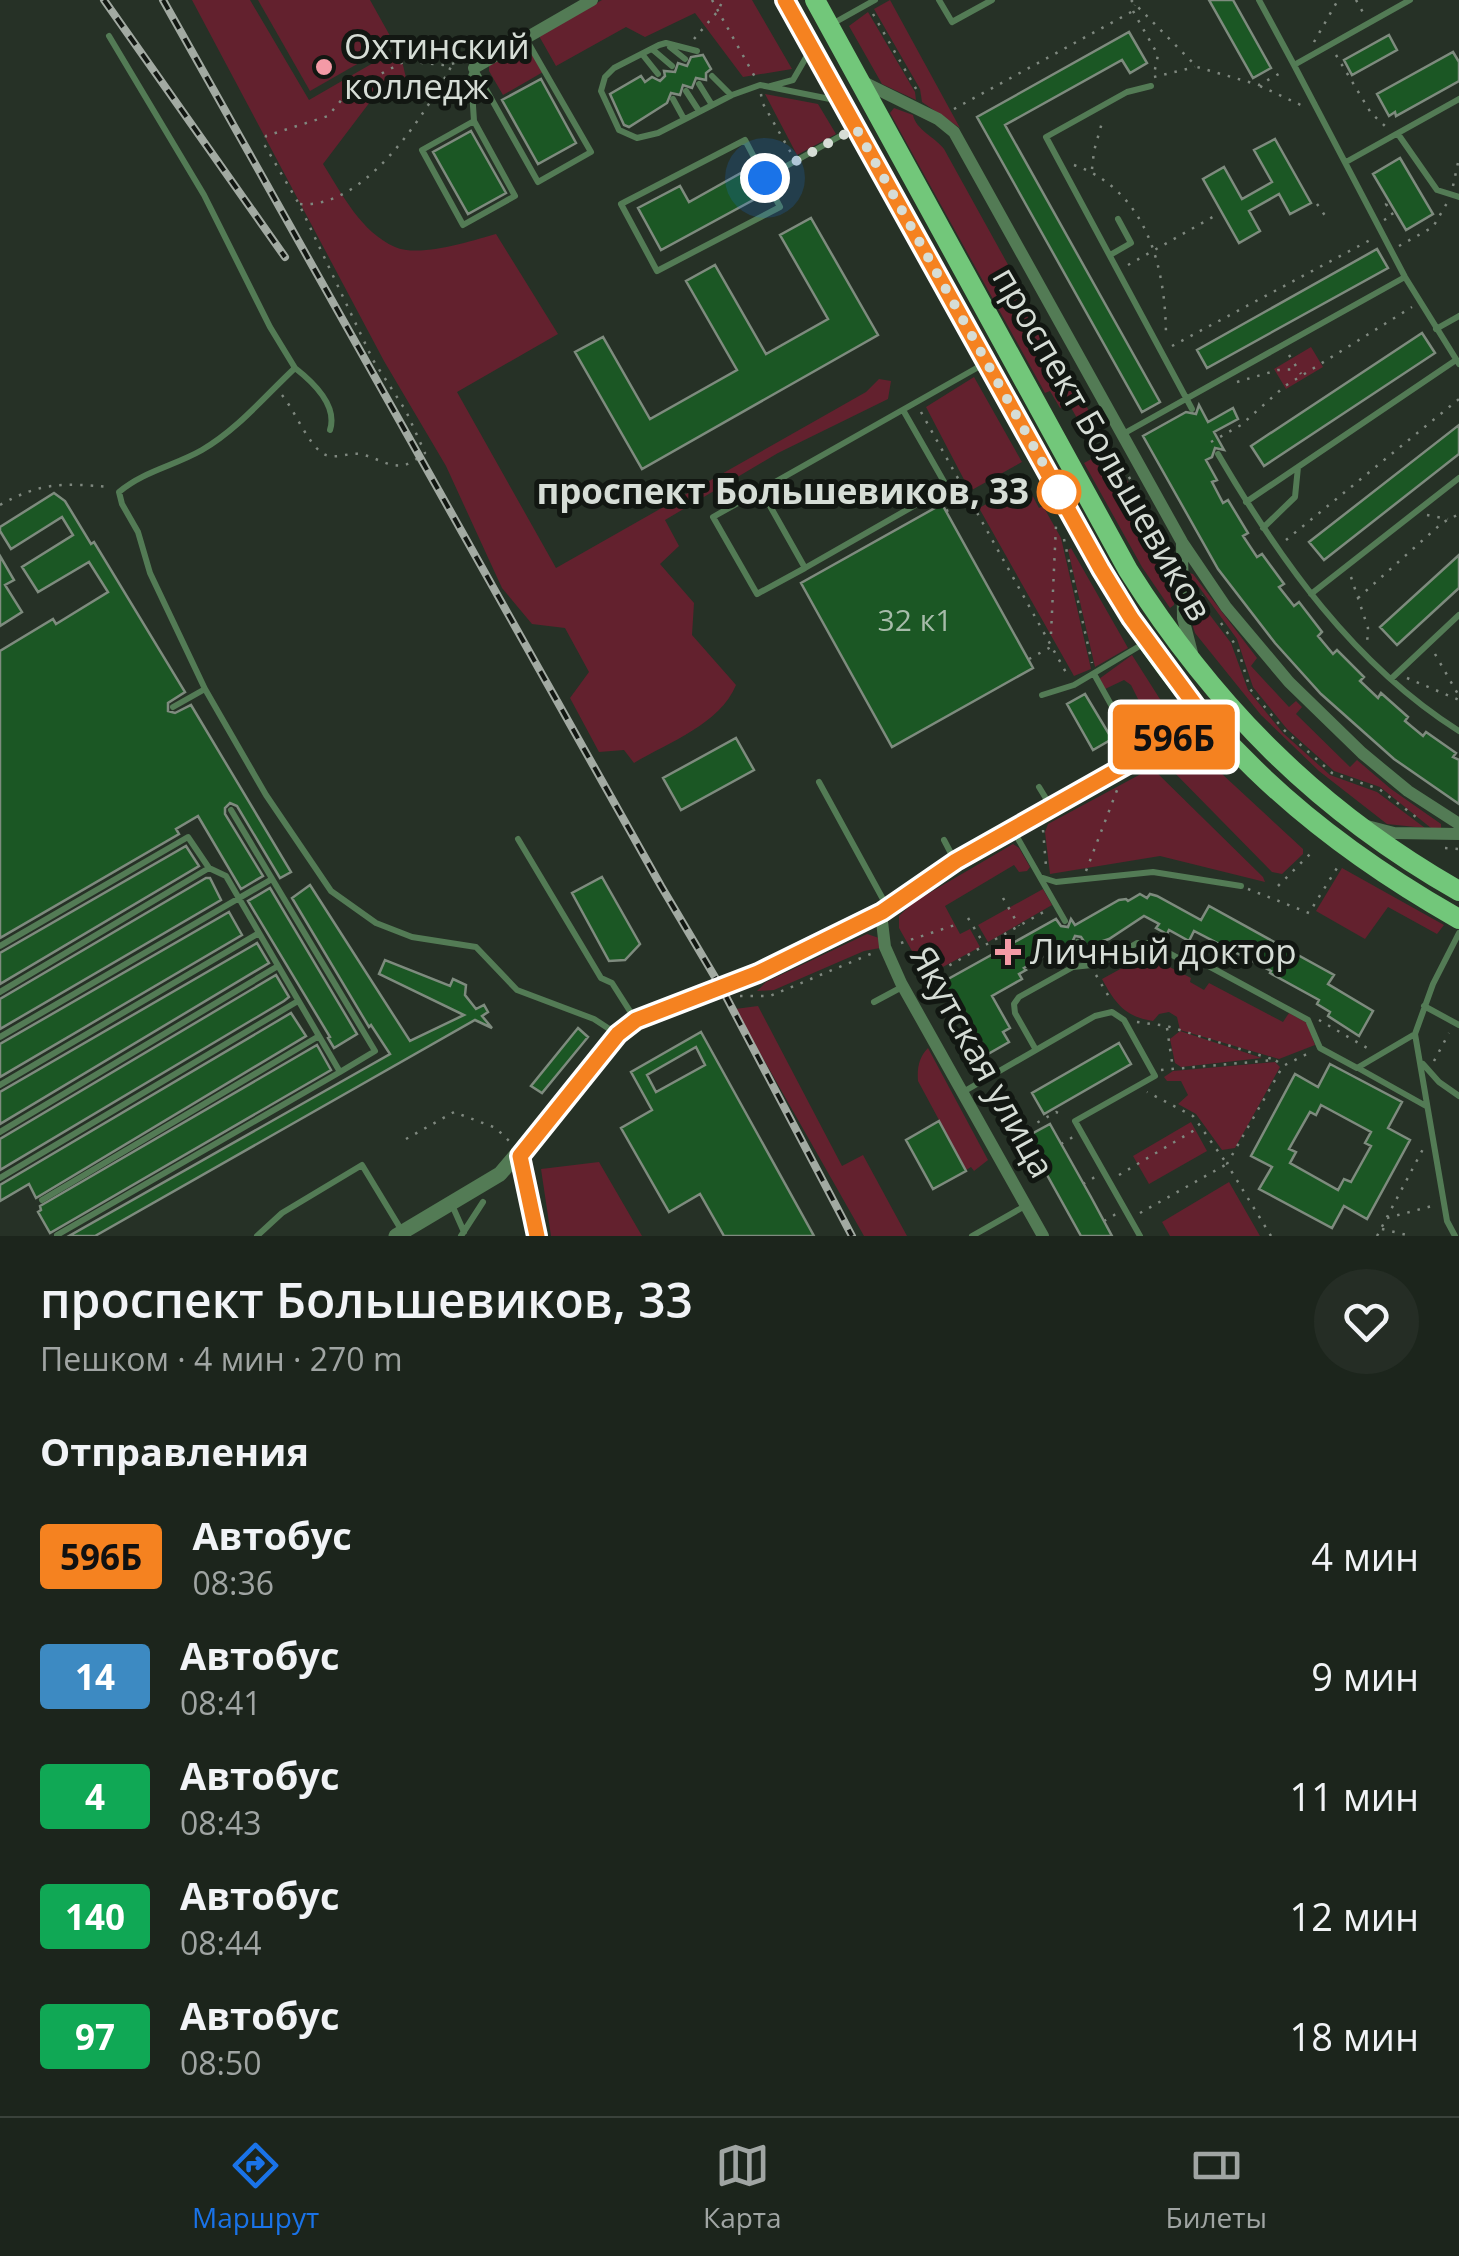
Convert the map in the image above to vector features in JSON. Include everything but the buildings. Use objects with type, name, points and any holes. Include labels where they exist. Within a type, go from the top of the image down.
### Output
[{"type":"main road","name":"проспект Большевиков","points":[[786,0],[1101,569],[1147,642],[1206,720],[1268,784],[1336,841],[1459,919]]},
{"type":"main road","name":"проспект Большевиков","points":[[815,0],[1128,570],[1194,665],[1245,726],[1353,823],[1459,891]]},
{"type":"main road","points":[[898,202],[920,190]]},
{"type":"street","points":[[474,68],[592,0]]},
{"type":"street","points":[[860,80],[938,118],[954,132],[1182,542],[1255,644],[1302,696],[1385,772],[1459,824]]},
{"type":"street","points":[[1182,542],[1183,618],[1194,665]]},
{"type":"street","points":[[399,1234],[500,1174],[520,1156],[618,1034],[636,1020],[728,992],[882,912],[956,861],[1206,720]]},
{"type":"street","points":[[1353,823],[1394,833],[1459,834]]},
{"type":"street","name":"Якутская улица","points":[[882,912],[885,947],[903,986],[1043,1236]]},
{"type":"street","points":[[520,1156],[537,1236]]},
{"type":"lane","points":[[829,25],[875,0]]},
{"type":"lane","points":[[940,0],[952,22],[992,0]]},
{"type":"lane","points":[[1246,502],[1457,362],[1404,277],[1259,0]]},
{"type":"lane","points":[[1294,65],[1410,0]]},
{"type":"lane","points":[[109,36],[204,195],[270,328],[295,368],[312,381],[331,410],[330,430]]},
{"type":"lane","points":[[474,68],[538,182],[591,152],[526,38]]},
{"type":"lane","points":[[666,44],[685,58]]},
{"type":"lane","points":[[698,51],[666,44],[605,76],[601,91],[619,130],[637,138],[658,133],[712,104],[760,85],[841,101]]},
{"type":"lane","points":[[770,87],[793,80],[810,44]]},
{"type":"lane","points":[[652,49],[672,66]]},
{"type":"lane","points":[[642,54],[658,74]]},
{"type":"lane","points":[[474,68],[474,122],[516,196],[463,225],[422,150],[474,122]]},
{"type":"lane","points":[[712,76],[732,95]]},
{"type":"lane","points":[[1152,82],[1046,137],[1192,408]]},
{"type":"lane","points":[[699,84],[712,104]]},
{"type":"lane","points":[[686,91],[699,111]]},
{"type":"lane","points":[[673,99],[684,119]]},
{"type":"lane","points":[[1346,162],[1459,99]]},
{"type":"lane","points":[[765,178],[856,128]]},
{"type":"lane","points":[[1394,132],[1437,190],[1455,193]]},
{"type":"lane","points":[[745,140],[765,178],[780,206],[657,270],[621,204],[745,140]]},
{"type":"lane","points":[[1110,255],[1131,243],[1118,219]]},
{"type":"lane","points":[[1123,434],[1404,277]]},
{"type":"lane","points":[[1436,329],[1459,316]]},
{"type":"lane","points":[[903,410],[946,487],[757,594],[714,517],[987,362]]},
{"type":"lane","points":[[295,368],[220,439],[174,464],[133,480],[119,492],[138,532],[150,573],[205,689],[310,864],[344,903],[376,923],[412,936],[476,947],[517,990],[594,1019],[618,1034]]},
{"type":"lane","points":[[1218,454],[1276,548],[1342,633],[1459,732]]},
{"type":"lane","points":[[1263,528],[1295,497],[1298,466]]},
{"type":"lane","points":[[1311,594],[1459,478]]},
{"type":"lane","points":[[761,490],[804,568]]},
{"type":"lane","points":[[1394,676],[1459,615]]},
{"type":"lane","points":[[1042,694],[1074,685],[1147,642]]},
{"type":"lane","points":[[1094,674],[1139,755]]},
{"type":"lane","points":[[174,708],[205,689]]},
{"type":"lane","points":[[820,782],[884,901],[882,912]]},
{"type":"lane","points":[[1039,787],[1051,806]]},
{"type":"lane","points":[[58,1235],[375,1051],[231,810]]},
{"type":"lane","points":[[1012,828],[1044,877],[1065,920]]},
{"type":"lane","points":[[0,946],[188,837],[208,868],[226,876],[340,1072]]},
{"type":"lane","points":[[518,839],[601,978],[612,983],[636,1020]]},
{"type":"lane","points":[[944,840],[956,861]]},
{"type":"lane","points":[[0,992],[208,868]]},
{"type":"lane","points":[[1044,877],[1056,882],[1153,872],[1241,886]]},
{"type":"lane","points":[[0,1037],[272,878]]},
{"type":"lane","points":[[0,1085],[259,933]]},
{"type":"lane","points":[[1454,1236],[1444,1203],[1415,1034],[1459,933]]},
{"type":"lane","points":[[1077,942],[1090,965]]},
{"type":"lane","points":[[1036,1050],[1014,1004],[1073,967],[1100,964],[1137,943],[1150,942],[1189,964],[1203,962],[1308,1020],[1320,1048],[1426,1106]]},
{"type":"lane","points":[[0,1132],[278,965]]},
{"type":"lane","points":[[874,1002],[903,986]]},
{"type":"lane","points":[[0,1178],[298,1001]]},
{"type":"lane","points":[[1424,1006],[1457,1024]]},
{"type":"lane","points":[[963,1092],[1095,1016],[1112,1012],[1124,1020],[1155,1076],[1075,1121],[1140,1236]]},
{"type":"lane","points":[[1357,1068],[1415,1034]]},
{"type":"lane","points":[[42,1200],[319,1036]]},
{"type":"lane","points":[[1422,1062],[1459,1096]]},
{"type":"lane","points":[[257,1236],[282,1213],[362,1165],[399,1234]]},
{"type":"lane","points":[[462,1234],[483,1202]]},
{"type":"lane","points":[[452,1204],[462,1234]]},
{"type":"lane","points":[[972,1236],[1026,1205]]},
{"type":"path","points":[[685,48],[718,12],[722,0]]},
{"type":"path","points":[[1130,0],[1197,67],[1259,86],[1308,108]]},
{"type":"path","points":[[1304,59],[1338,0]]},
{"type":"path","points":[[1356,0],[1368,23]]},
{"type":"path","points":[[954,109],[1133,11],[1135,4]]},
{"type":"path","points":[[1133,11],[1158,54],[1152,82]]},
{"type":"path","points":[[1330,44],[1371,113],[1394,132]]},
{"type":"path","points":[[274,388],[299,416],[320,452],[329,456],[353,453],[388,466],[402,466],[426,454],[406,411],[373,360],[299,204],[264,144],[266,136],[328,116],[349,91],[404,61],[464,62],[474,68]]},
{"type":"path","points":[[299,204],[319,206],[337,200],[375,173],[436,94],[452,64]]},
{"type":"path","points":[[1259,86],[1294,65]]},
{"type":"path","points":[[1152,82],[1197,67]]},
{"type":"path","points":[[1092,171],[1108,103]]},
{"type":"path","points":[[1392,250],[1433,227],[1455,193],[1459,158]]},
{"type":"path","points":[[1058,159],[1092,171],[1130,201],[1154,250],[1166,322],[1166,349],[1383,234]]},
{"type":"path","points":[[1389,202],[1386,204],[1393,215]]},
{"type":"path","points":[[1317,204],[1326,217]]},
{"type":"path","points":[[1118,271],[1218,214]]},
{"type":"path","points":[[1211,442],[1241,425],[1286,386],[1419,302]]},
{"type":"path","points":[[1283,345],[1302,376]]},
{"type":"path","points":[[1210,385],[1298,369]]},
{"type":"path","points":[[1276,548],[1459,400]]},
{"type":"path","points":[[916,402],[1074,685]]},
{"type":"path","points":[[0,506],[40,486],[59,483],[110,487],[119,492]]},
{"type":"path","points":[[946,511],[972,502]]},
{"type":"path","points":[[1414,513],[1450,519]]},
{"type":"path","points":[[1358,598],[1459,514]]},
{"type":"path","points":[[1051,634],[1057,520]]},
{"type":"path","points":[[1061,528],[1094,674]]},
{"type":"path","points":[[1347,566],[1370,637],[1362,651]]},
{"type":"path","points":[[1028,660],[1052,647]]},
{"type":"path","points":[[1436,660],[1459,698]]},
{"type":"path","points":[[1394,676],[1459,698]]},
{"type":"path","points":[[1082,880],[1122,779]]},
{"type":"path","points":[[1043,823],[1044,877]]},
{"type":"path","points":[[1278,886],[1312,851]]},
{"type":"path","points":[[1241,886],[1309,913],[1337,868]]},
{"type":"path","points":[[1003,898],[1019,926]]},
{"type":"path","points":[[922,981],[1056,906]]},
{"type":"path","points":[[968,918],[985,946]]},
{"type":"path","points":[[901,943],[955,925]]},
{"type":"path","points":[[728,992],[770,996],[878,952]]},
{"type":"path","points":[[1090,965],[1112,1002],[1112,1012]]},
{"type":"path","points":[[1308,1020],[1316,1019],[1379,1055]]},
{"type":"path","points":[[1132,1021],[1167,1026],[1275,1060],[1283,1066]]},
{"type":"path","points":[[1428,1069],[1457,1024]]},
{"type":"path","points":[[1167,1026],[1173,1069]]},
{"type":"path","points":[[1130,1218],[1227,1164],[1283,1066],[1320,1048]]},
{"type":"path","points":[[1152,1071],[1275,1060]]},
{"type":"path","points":[[1136,1087],[1193,1116],[1271,1236]]},
{"type":"path","points":[[406,1139],[454,1112],[496,1128],[520,1156]]},
{"type":"path","points":[[1010,1138],[1056,1112],[1075,1121]]},
{"type":"path","points":[[1109,1180],[1201,1127]]},
{"type":"path","points":[[1061,1144],[1081,1132]]},
{"type":"path","points":[[1377,1236],[1431,1134]]},
{"type":"path","points":[[1084,1184],[1104,1172]]},
{"type":"path","points":[[1385,1218],[1444,1203]]},
{"type":"path","points":[[1104,1221],[1125,1208]]},
{"type":"path","points":[[1380,1229],[1411,1236]]},
{"type":"shaded area","points":[[192,0],[250,0],[309,100],[399,48],[406,78],[376,94],[323,164],[362,222],[395,247],[431,250],[496,234],[558,334],[457,392],[556,568],[866,392],[879,379],[891,381],[888,399],[778,453],[665,520],[679,546],[660,564],[694,603],[692,635],[736,685],[706,721],[634,763],[624,750],[599,752],[570,698],[589,672],[565,628],[532,624],[502,588],[446,466],[384,361]]},
{"type":"shaded area","name":"Охтинский колледж","points":[[258,0],[370,0],[394,43],[310,91]]},
{"type":"shaded area","points":[[602,0],[752,0],[792,69],[743,77],[695,13],[645,37],[626,27],[556,66],[539,36]]},
{"type":"shaded area","points":[[890,0],[960,128],[922,102],[920,89],[874,9]]},
{"type":"shaded area","points":[[868,12],[916,100],[882,84],[849,26]]},
{"type":"shaded area","points":[[526,42],[543,72],[503,95],[489,64]]},
{"type":"shaded area","points":[[765,94],[818,104],[836,134],[797,155]]},
{"type":"shaded area","points":[[894,108],[913,115],[918,125],[944,149],[1094,420],[1082,427],[1069,404],[1060,408],[1050,391],[1045,393],[890,113]]},
{"type":"shaded area","points":[[1311,347],[1323,367],[1286,389],[1274,369]]},
{"type":"shaded area","points":[[974,377],[1022,462],[970,491],[926,407]]},
{"type":"shaded area","points":[[1110,449],[1161,543],[1168,572],[1174,577],[1174,605],[1170,608],[1142,567],[1084,463]]},
{"type":"shaded area","points":[[1020,486],[1030,491],[1039,508],[1043,506],[1061,538],[1091,669],[1074,676],[979,508]]},
{"type":"shaded area","points":[[1071,548],[1128,648],[1095,667],[1068,550]]},
{"type":"shaded area","points":[[1189,573],[1257,658],[1251,666],[1289,707],[1296,701],[1302,707],[1296,714],[1350,767],[1357,760],[1441,824],[1441,828],[1431,828],[1380,787],[1334,771],[1287,729],[1253,687],[1237,639],[1199,587],[1188,579]]},
{"type":"shaded area","points":[[1188,586],[1231,643],[1248,690],[1283,733],[1330,775],[1377,792],[1425,828],[1387,824],[1319,771],[1261,715],[1195,633]]},
{"type":"shaded area","points":[[1132,655],[1170,715],[1162,734],[1141,746],[1131,732],[1149,721],[1131,685],[1124,680],[1105,689],[1099,679]]},
{"type":"shaded area","points":[[1195,749],[1303,849],[1303,854],[1282,874],[1272,872],[1166,764],[1169,758]]},
{"type":"shaded area","points":[[1152,768],[1265,882],[1160,856],[1050,874],[1045,832],[1048,824]]},
{"type":"shaded area","points":[[1013,844],[1030,867],[1027,871],[1019,872],[1014,865],[945,906],[960,934],[970,929],[980,947],[926,976],[899,928],[899,916],[914,902]]},
{"type":"shaded area","points":[[1342,868],[1444,925],[1437,934],[1388,907],[1365,939],[1316,911]]},
{"type":"shaded area","points":[[1043,889],[1052,905],[988,942],[978,925]]},
{"type":"shaded area","points":[[867,934],[879,938],[880,948],[864,951],[774,990],[757,991],[766,982]]},
{"type":"shaded area","points":[[1146,955],[1191,978],[1190,982],[1204,990],[1209,983],[1283,1022],[1289,1013],[1307,1023],[1315,1045],[1279,1059],[1180,1030],[1177,1017],[1169,1012],[1159,1014],[1153,1021],[1135,1016],[1116,1002],[1102,979]]},
{"type":"shaded area","points":[[758,1006],[842,1166],[863,1155],[907,1236],[864,1236],[735,1009]]},
{"type":"shaded area","points":[[1180,1031],[1262,1058],[1181,1067],[1175,1063],[1170,1039]]},
{"type":"shaded area","points":[[928,1048],[988,1160],[974,1171],[971,1167],[966,1170],[918,1081],[919,1063]]},
{"type":"shaded area","points":[[1275,1062],[1280,1067],[1235,1148],[1222,1150],[1196,1114],[1178,1104],[1188,1095],[1181,1081],[1167,1081],[1164,1077],[1173,1071]]},
{"type":"shaded area","points":[[1191,1122],[1207,1151],[1149,1184],[1133,1156]]},
{"type":"shaded area","points":[[599,1162],[642,1236],[551,1236],[541,1169]]},
{"type":"shaded area","points":[[1229,1182],[1260,1236],[1170,1236],[1162,1222]]},
{"type":"railway","points":[[104,0],[285,257]]},
{"type":"railway","points":[[163,0],[722,989],[852,1236]]},
{"type":"bus line","name":"596Б","points":[[537,1236],[520,1156],[618,1034],[636,1020],[722,989],[882,912],[956,861],[1206,720],[1174,680],[1101,569],[785,0]]},
{"type":"place","name":"Охтинский колледж","points":[[324,67]]},
{"type":"place","name":"проспект Большевиков, 33","points":[[1059,492]]},
{"type":"place","name":"Личный доктор","points":[[1008,952]]},
{"type":"route","points":[[765,178],[856,128],[1059,492]]}]
